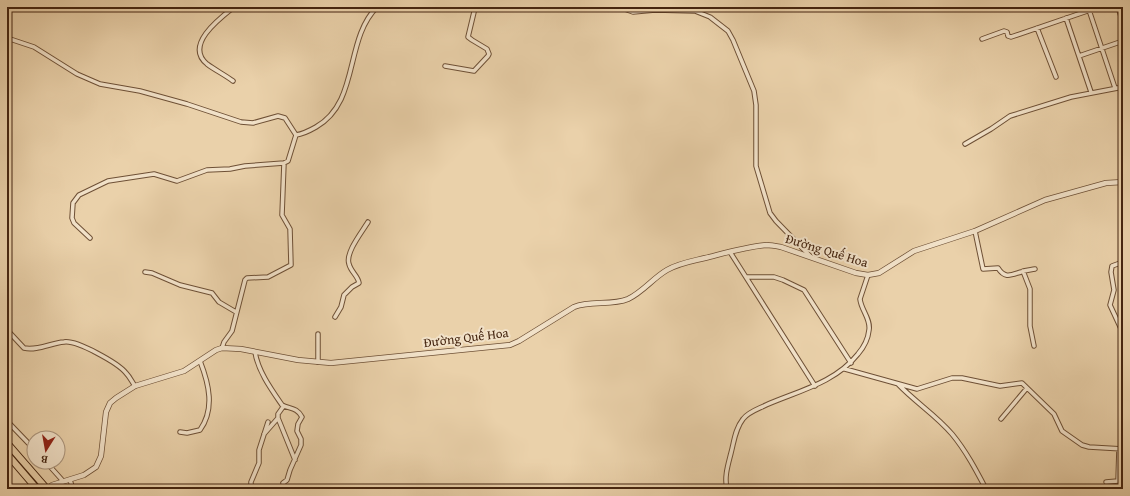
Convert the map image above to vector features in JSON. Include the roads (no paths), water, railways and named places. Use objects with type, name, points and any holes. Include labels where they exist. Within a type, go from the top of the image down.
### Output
[{"type":"highway","points":[[7,443],[50,487]]},
{"type":"highway","points":[[7,454],[37,489]]},
{"type":"street","points":[[233,81],[206,63],[199,50],[199,46],[213,24],[234,7]]},
{"type":"street","points":[[296,135],[305,133],[319,125],[336,110],[348,80],[359,34],[372,11],[377,7]]},
{"type":"street","points":[[445,66],[474,71],[480,62],[489,54],[487,49],[468,36],[474,12],[472,7]]},
{"type":"street","points":[[619,7],[633,12],[656,8],[688,10],[703,13],[719,23],[733,40],[754,92],[756,105],[756,166],[770,213],[812,258]]},
{"type":"street","points":[[982,39],[1004,31],[1011,37],[1099,7]]},
{"type":"street","points":[[1118,7],[1123,23]]},
{"type":"street","points":[[1089,10],[1115,88]]},
{"type":"street","points":[[1066,18],[1091,92]]},
{"type":"street","points":[[1037,28],[1056,77]]},
{"type":"street","points":[[7,38],[34,47],[77,74],[100,84],[140,90],[241,122],[253,122],[282,116],[285,118],[296,135]]},
{"type":"street","points":[[1079,56],[1123,41]]},
{"type":"street","points":[[965,144],[1010,116],[1070,97],[1123,87]]},
{"type":"street","points":[[90,238],[74,223],[72,218],[72,204],[79,195],[108,181],[154,174],[177,181],[208,170],[284,163],[288,161],[296,135]]},
{"type":"street","points":[[50,487],[63,481],[84,475],[96,467],[101,456],[110,403],[135,386],[184,371],[216,350],[222,348],[224,342],[232,331],[245,280],[247,278],[268,277],[291,265],[290,228],[282,215],[284,163]]},
{"type":"street","name":"Đường Quế Hoa","points":[[222,348],[242,349],[331,363],[510,345],[583,303],[620,302],[627,300],[671,268],[730,252],[766,245],[774,245],[856,273],[868,275],[879,273],[914,251],[975,231],[1045,200],[1106,183],[1123,182]]},
{"type":"street","points":[[336,317],[341,307],[344,295],[352,287],[359,283],[358,277],[348,264],[348,260],[350,251],[368,222]]},
{"type":"street","points":[[975,231],[983,269],[998,268],[1005,275],[1010,276],[1023,271],[1035,269]]},
{"type":"street","points":[[730,252],[815,386]]},
{"type":"street","points":[[1123,262],[1112,266],[1111,272],[1114,290],[1110,305],[1123,333]]},
{"type":"street","points":[[1023,271],[1030,289],[1030,326],[1034,346]]},
{"type":"street","points":[[145,272],[152,273],[180,285],[212,294],[218,302],[236,312]]},
{"type":"street","points":[[727,489],[727,472],[736,431],[742,419],[751,412],[786,396],[815,386],[836,375],[851,363],[866,343],[869,332],[869,322],[860,299],[868,275]]},
{"type":"street","points":[[746,277],[774,277],[804,290],[851,363]]},
{"type":"street","points":[[1123,301],[1123,306]]},
{"type":"street","points":[[8,318],[9,332],[24,348],[35,348],[64,342],[76,343],[92,350],[124,371],[135,386]]},
{"type":"street","points":[[318,334],[318,362]]},
{"type":"street","points":[[255,352],[259,369],[283,407]]},
{"type":"street","points":[[180,432],[187,433],[200,430],[209,412],[210,400],[206,378],[200,361]]},
{"type":"street","points":[[845,369],[917,389],[946,380],[959,378],[1000,386],[1022,383],[1054,414],[1062,431],[1082,445],[1088,447],[1121,449],[1118,481],[1106,482]]},
{"type":"street","points":[[897,383],[910,396],[928,410],[951,433],[965,450],[986,489]]},
{"type":"street","points":[[1001,420],[1027,388]]},
{"type":"street","points":[[263,436],[278,418],[278,414],[283,407]]},
{"type":"street","points":[[283,407],[294,408],[302,417],[298,424],[297,431],[302,439],[301,446],[287,480],[283,483]]},
{"type":"street","points":[[278,418],[295,460]]},
{"type":"street","points":[[7,421],[26,441]]},
{"type":"street","points":[[251,489],[259,463],[259,450],[268,422]]},
{"type":"street","points":[[53,470],[63,481]]},
{"type":"street","points":[[70,480],[73,489]]}]
